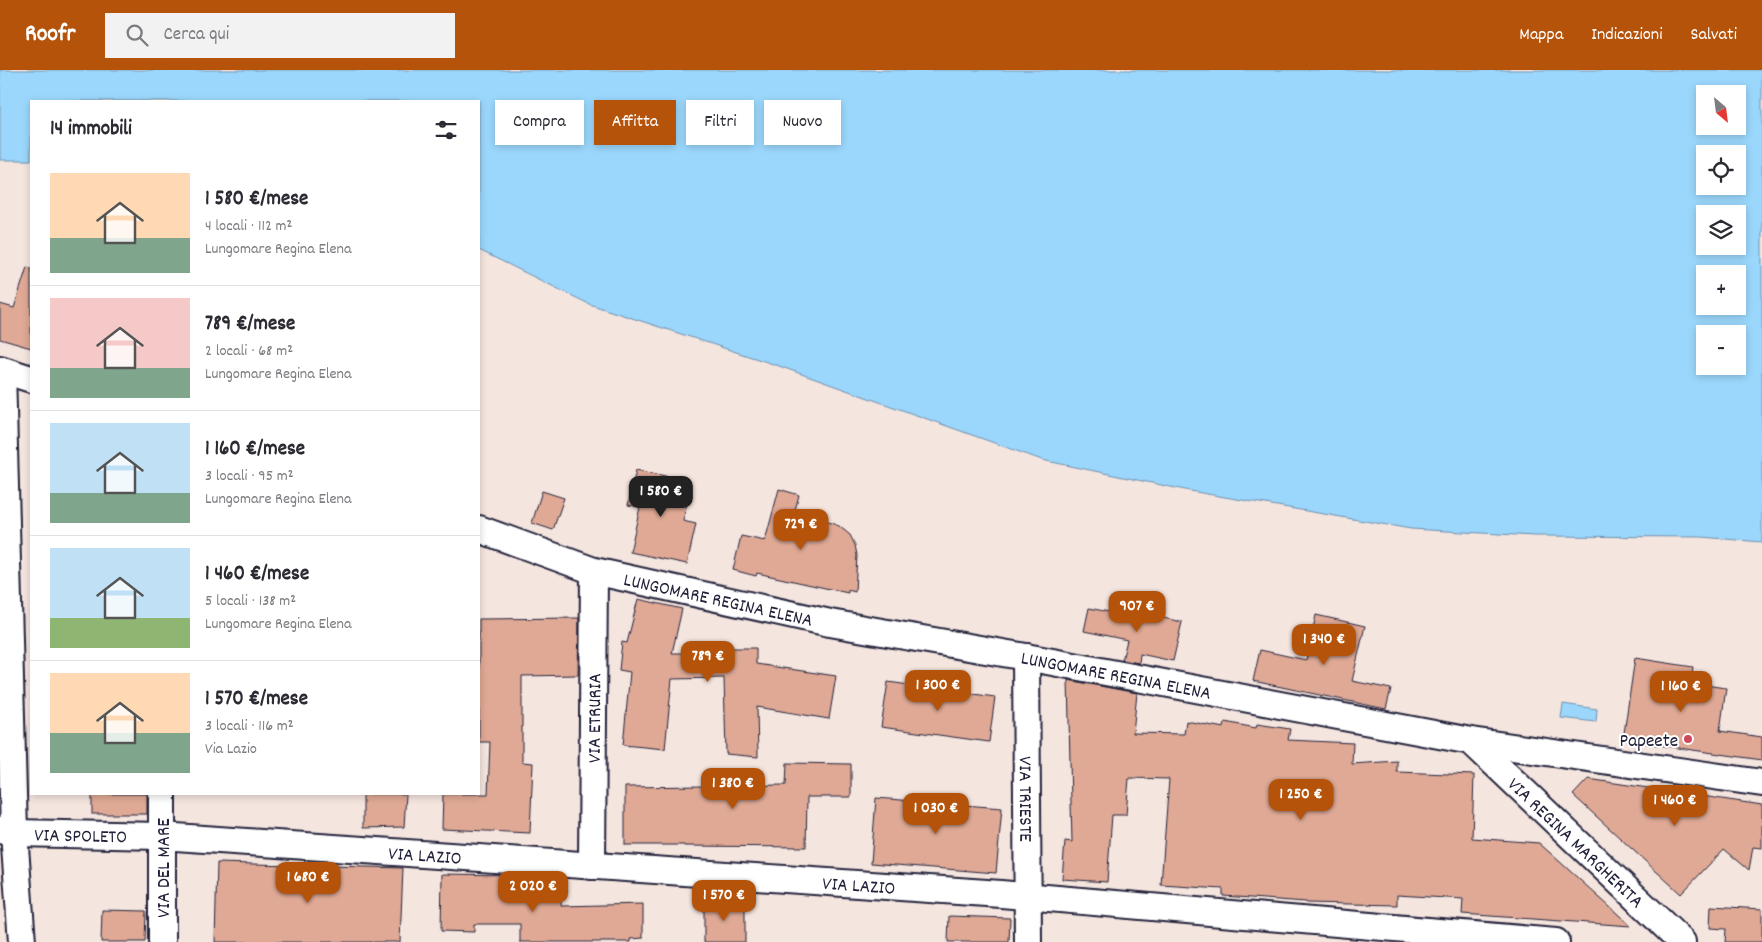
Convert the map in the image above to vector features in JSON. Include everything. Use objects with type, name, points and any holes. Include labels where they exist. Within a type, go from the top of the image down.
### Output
[{"type":"street","points":[[22,942],[7,832],[1,369],[30,379]]},
{"type":"street","name":"LUNGOMARE REGINA ELENA","points":[[480,528],[594,571],[830,623],[1026,657],[1471,742],[1762,783]]},
{"type":"street","name":"VIA ETRURIA","points":[[592,866],[594,571]]},
{"type":"street","name":"VIA TRIESTE","points":[[1026,657],[1028,942]]},
{"type":"street","name":"VIA REGINA MARGHERITA","points":[[1471,742],[1682,942]]},
{"type":"street","name":"VIA DEL MARE","points":[[162,795],[162,942]]},
{"type":"street","name":"VIA SPOLETO","points":[[7,832],[161,836]]},
{"type":"street","name":"VIA LAZIO","points":[[161,836],[1028,897],[1556,942]]},
{"type":"water","points":[[0,70],[1762,70],[1762,542],[1701,537],[1534,536],[1411,529],[1190,491],[1042,460],[779,366],[589,304],[480,250],[480,100],[30,100],[30,160],[0,160]]},
{"type":"water","points":[[1563,704],[1597,709],[1596,722],[1561,718]]},
{"type":"building","points":[[27,267],[30,268],[30,348],[0,339],[0,304],[14,308]]},
{"type":"building","points":[[636,470],[680,479],[677,491],[689,493],[683,521],[696,524],[687,564],[630,552],[640,507],[628,505]]},
{"type":"building","points":[[779,489],[799,495],[790,529],[828,522],[839,526],[850,535],[857,555],[855,592],[848,590],[848,593],[757,573],[756,576],[733,570],[741,536],[765,541]]},
{"type":"building","points":[[542,491],[564,498],[553,530],[532,523]]},
{"type":"building","points":[[638,599],[682,609],[672,653],[724,653],[724,648],[756,648],[756,664],[836,676],[829,719],[757,707],[758,757],[726,754],[724,678],[672,679],[665,749],[623,745],[630,672],[619,670],[622,642],[627,643]]},
{"type":"building","points":[[1089,608],[1134,617],[1135,612],[1182,622],[1173,661],[1140,654],[1139,663],[1122,660],[1127,640],[1084,631]]},
{"type":"building","points":[[1316,615],[1365,626],[1352,681],[1391,689],[1386,709],[1253,681],[1260,650],[1306,660]]},
{"type":"building","points":[[579,618],[578,675],[522,676],[522,762],[533,763],[530,833],[442,829],[443,795],[488,794],[490,742],[480,742],[480,619]]},
{"type":"building","points":[[1635,658],[1693,667],[1691,683],[1726,688],[1720,731],[1762,737],[1762,760],[1623,740]]},
{"type":"building","points":[[1068,680],[1137,693],[1133,733],[1184,734],[1186,721],[1224,728],[1225,722],[1256,728],[1257,724],[1290,729],[1288,740],[1353,743],[1352,764],[1397,761],[1397,772],[1474,775],[1472,838],[1539,843],[1631,926],[1462,914],[1463,899],[1397,895],[1397,905],[1306,903],[1223,896],[1223,889],[1161,885],[1169,779],[1129,778],[1126,815],[1112,815],[1107,882],[1062,879],[1065,841],[1072,842]]},
{"type":"building","points":[[888,682],[995,697],[989,742],[881,727]]},
{"type":"building","points":[[787,763],[851,764],[851,797],[807,797],[806,847],[625,845],[625,787],[786,785]]},
{"type":"building","points":[[1588,779],[1762,805],[1762,848],[1753,847],[1749,870],[1724,849],[1681,894],[1573,795]]},
{"type":"building","points":[[92,795],[147,795],[147,814],[92,814]]},
{"type":"building","points":[[363,795],[406,795],[404,827],[363,828]]},
{"type":"building","points":[[876,798],[1002,808],[996,873],[871,863]]},
{"type":"building","points":[[217,863],[403,868],[400,942],[215,942]]},
{"type":"building","points":[[442,874],[509,875],[508,899],[561,899],[561,906],[643,904],[643,938],[631,939],[631,942],[520,942],[520,924],[474,924],[474,932],[441,931]]},
{"type":"building","points":[[704,903],[745,903],[745,942],[704,942]]},
{"type":"building","points":[[1711,906],[1762,909],[1762,942],[1725,942],[1726,929],[1710,928]]},
{"type":"building","points":[[102,910],[146,911],[145,942],[101,942]]},
{"type":"building","points":[[949,916],[1010,918],[1009,942],[948,942]]},
{"type":"place","name":"Papeete","points":[[1688,739]]}]
